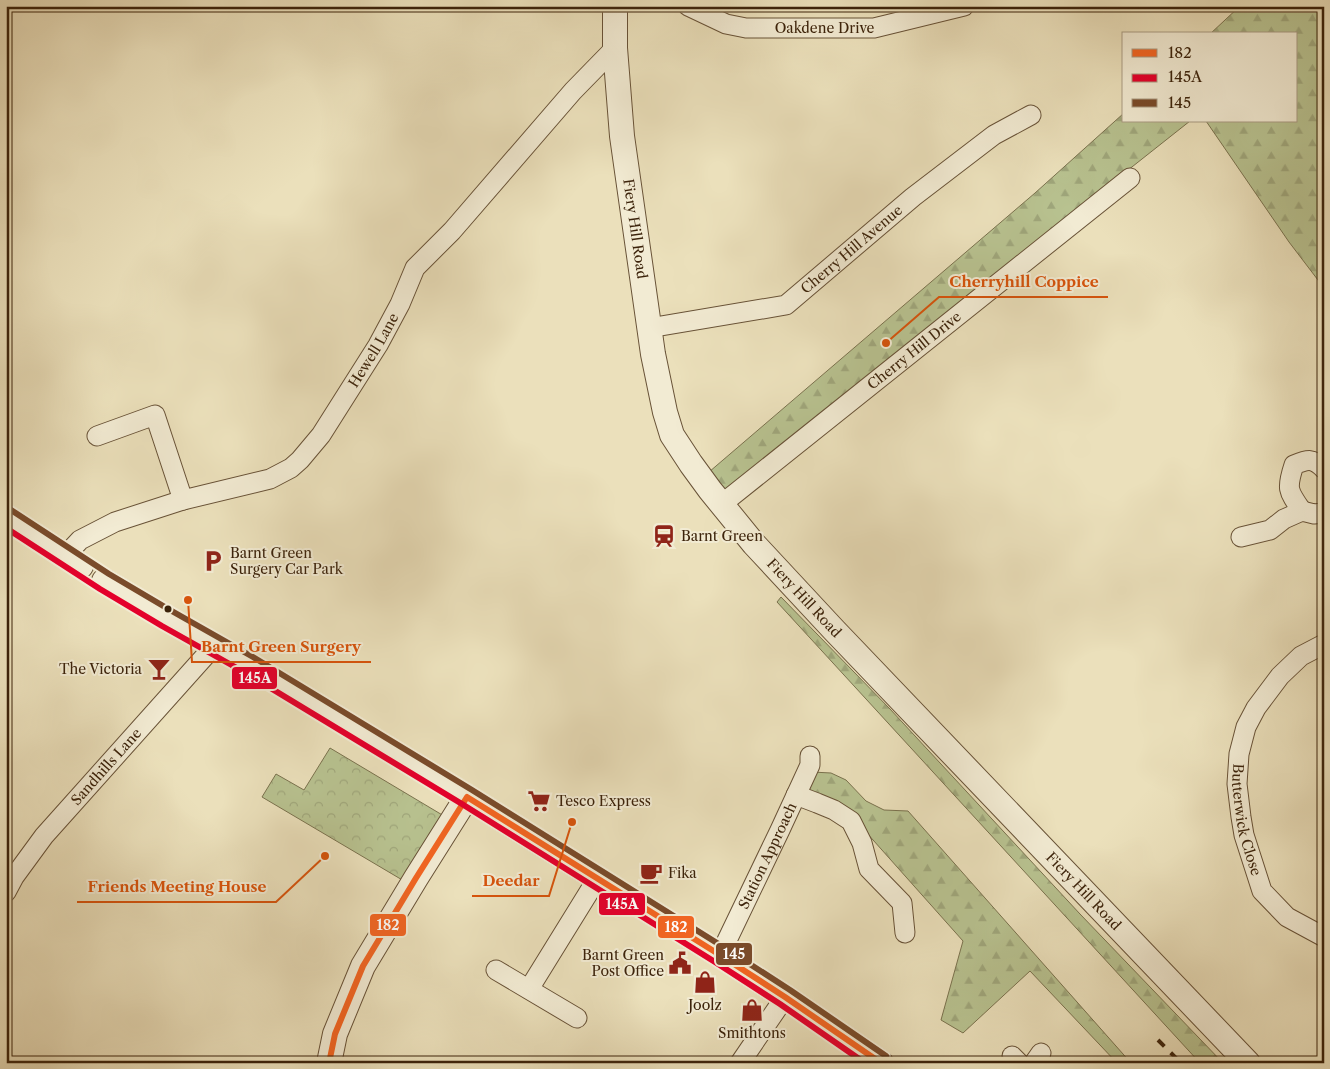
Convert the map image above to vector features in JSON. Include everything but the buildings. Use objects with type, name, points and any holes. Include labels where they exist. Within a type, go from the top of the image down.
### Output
[{"type":"street","name":"Fiery Hill Road","points":[[615,6],[615,48],[622,136],[653,354],[663,404],[672,435],[691,464],[754,544],[1248,1063]]},
{"type":"street","name":"Oakdene Drive","points":[[688,6],[726,24],[746,28],[874,28],[964,6]]},
{"type":"street","name":"Hewell Lane","points":[[74,561],[80,540],[115,522],[183,500],[270,479],[291,468],[300,460],[325,429],[373,353],[400,304],[416,268],[452,231],[573,91],[615,48]]},
{"type":"street","name":"Cherry Hill Avenue","points":[[649,328],[786,305],[913,197],[994,134],[1031,115]]},
{"type":"street","name":"Cherry Hill Drive","points":[[722,504],[1130,178]]},
{"type":"street","points":[[98,436],[155,415],[183,500]]},
{"type":"street","points":[[1302,511],[1290,494],[1289,480],[1294,465],[1305,460],[1316,462],[1324,469]]},
{"type":"street","points":[[1241,537],[1270,530],[1284,519],[1302,511],[1314,514],[1324,513]]},
{"type":"street","points":[[6,517],[74,561]]},
{"type":"street","points":[[104,581],[248,664],[466,797],[720,955],[881,1063]]},
{"type":"street","name":"Butterwick Close","points":[[1324,644],[1301,656],[1280,676],[1256,708],[1246,727],[1239,754],[1236,784],[1244,835],[1262,891],[1287,917],[1324,936]]},
{"type":"street","name":"Sandhills Lane","points":[[6,892],[14,877],[44,836],[214,646]]},
{"type":"street","name":"Station Approach","points":[[720,955],[810,765],[810,756]]},
{"type":"street","points":[[796,795],[834,810],[851,821],[862,843],[869,869],[902,903],[905,932]]},
{"type":"street","points":[[328,1063],[335,1034],[363,966],[466,797]]},
{"type":"street","points":[[530,989],[597,880]]},
{"type":"street","points":[[496,970],[577,1018]]},
{"type":"street","points":[[740,1063],[785,997]]},
{"type":"green space","points":[[1240,6],[1324,6],[1324,286],[1289,242],[1207,122],[1298,122],[1298,32],[1212,32]]},
{"type":"green space","points":[[1122,115],[1122,122],[1189,122],[998,273],[727,494],[709,472],[1035,193]]},
{"type":"green space","points":[[781,597],[890,709],[1080,914],[1223,1063],[1200,1063],[777,602]]},
{"type":"green space","points":[[330,748],[444,816],[404,881],[262,797],[276,774],[304,790]]},
{"type":"green space","points":[[812,772],[831,773],[846,780],[866,801],[884,810],[908,811],[1131,1063],[1117,1063],[1030,971],[963,1033],[941,1020],[963,941],[849,813],[802,792]]},
{"type":"railway","points":[[1158,1040],[1181,1063]]},
{"type":"transit line","name":"145","points":[[11,510],[109,574],[253,657],[472,790],[725,948],[886,1056]]},
{"type":"transit line","name":"145A","points":[[6,528],[100,589],[244,672],[462,804],[715,962],[865,1063]]},
{"type":"transit line","name":"182","points":[[467,797],[720,955],[881,1063]]},
{"type":"transit line","name":"182","points":[[329,1063],[335,1034],[363,966],[467,797]]},
{"type":"place","name":"Cherryhill Coppice","points":[[886,343]]},
{"type":"place","name":"Barnt Green","points":[[664,536]]},
{"type":"place","name":"Barnt Green Surgery Car Park","points":[[213,561]]},
{"type":"place","name":"Barnt Green Surgery","points":[[188,600]]},
{"type":"place","name":"The Victoria","points":[[159,669]]},
{"type":"place","name":"Tesco Express","points":[[539,801]]},
{"type":"place","name":"Deedar","points":[[572,822]]},
{"type":"place","name":"Friends Meeting House","points":[[325,856]]},
{"type":"place","name":"Fika","points":[[651,873]]},
{"type":"place","name":"Barnt Green Post Office","points":[[680,963]]},
{"type":"place","name":"Joolz","points":[[705,982]]},
{"type":"place","name":"Smithtons","points":[[752,1010]]}]
